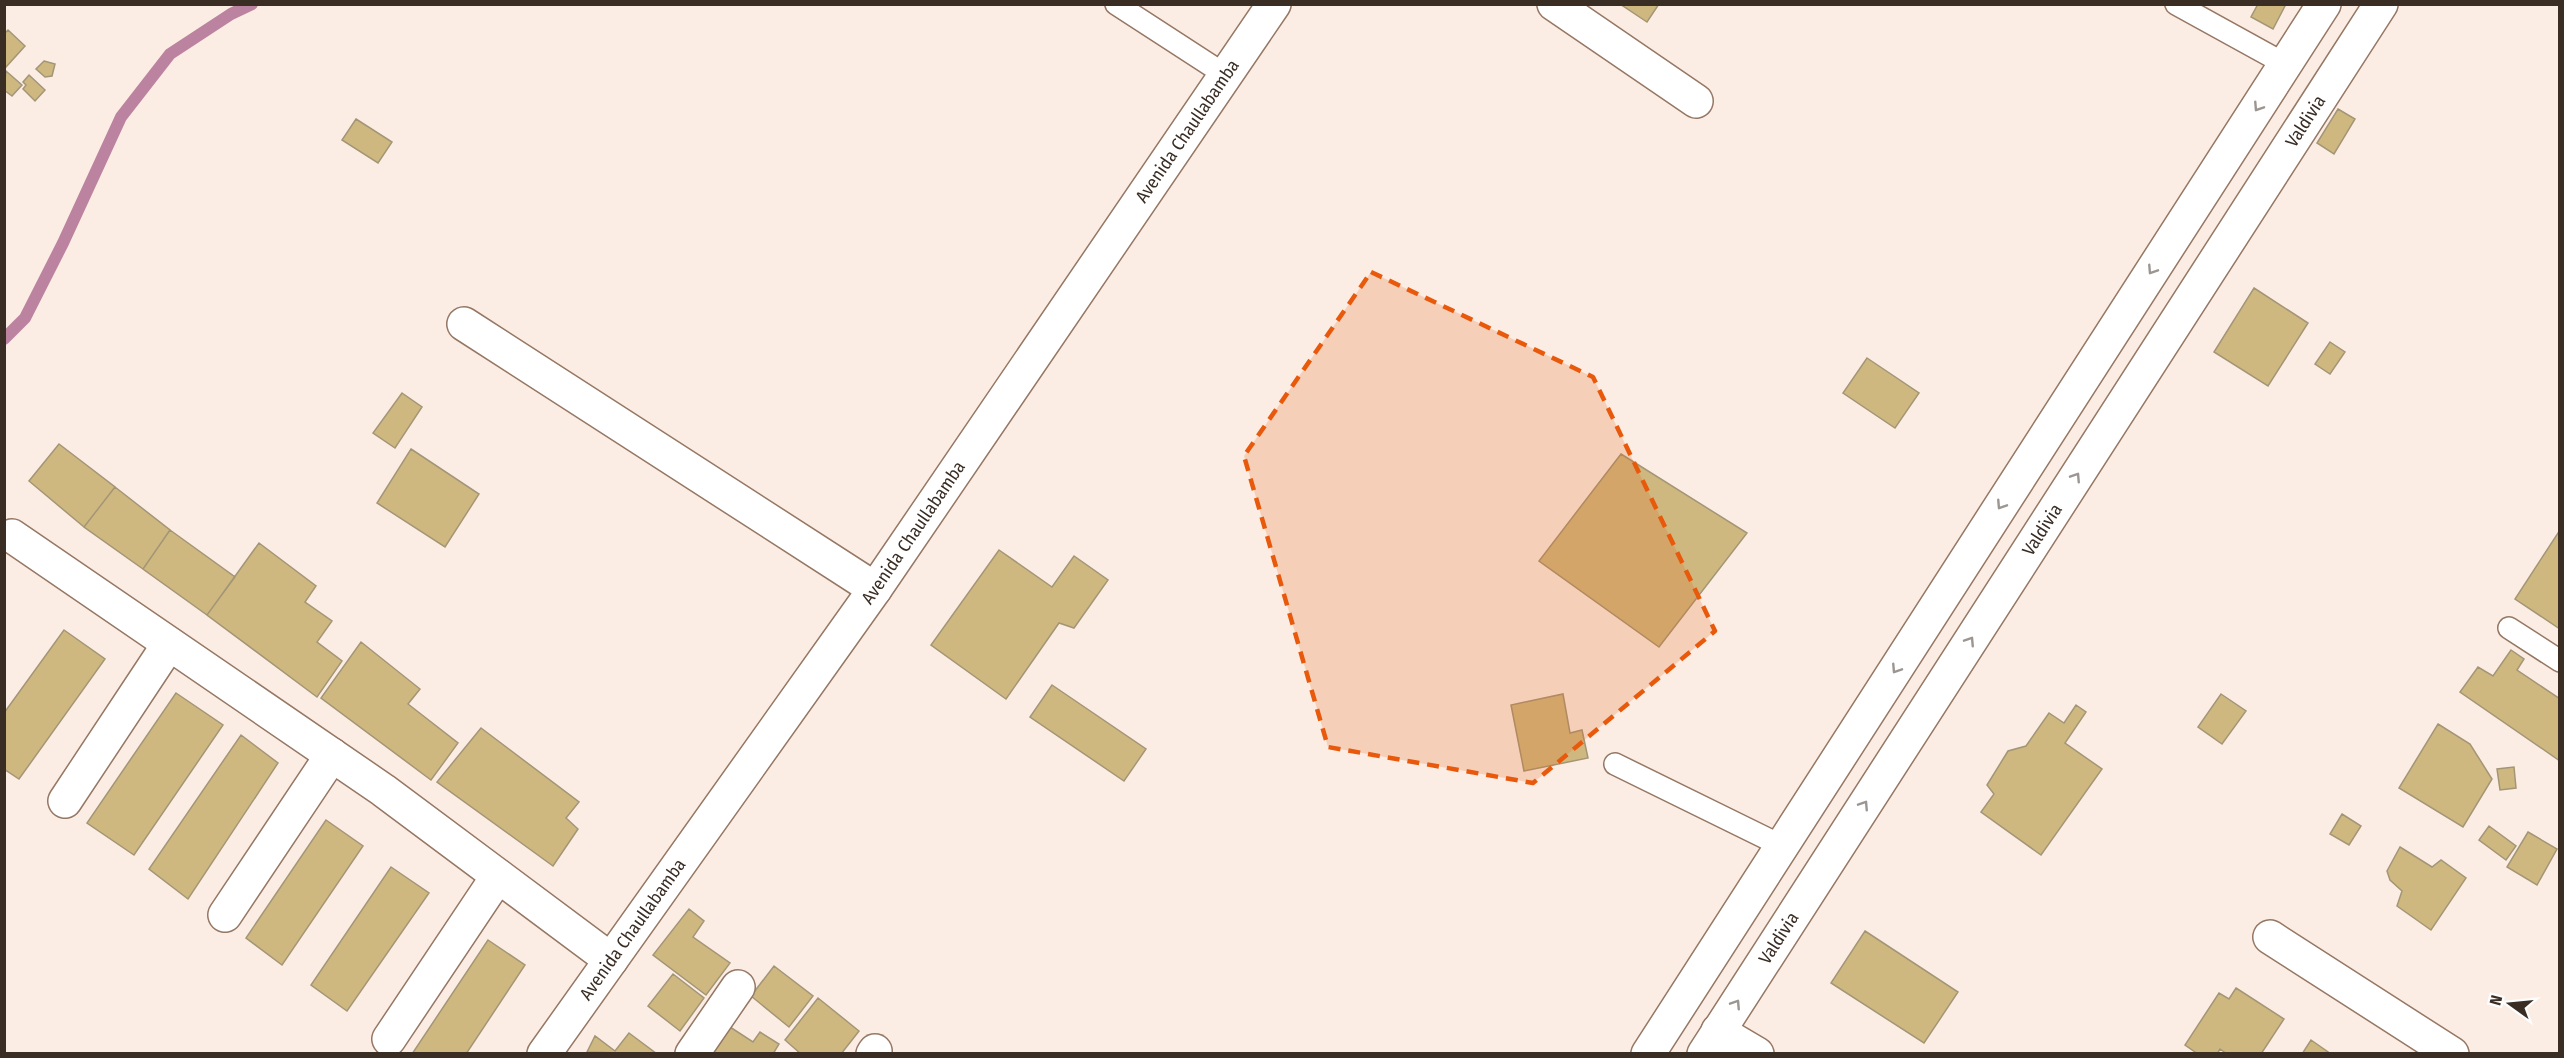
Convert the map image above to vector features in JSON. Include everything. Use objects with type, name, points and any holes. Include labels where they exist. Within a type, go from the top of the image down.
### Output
[{"type":"street","name":"Avenida Chaullabamba","points":[[544,1053],[875,589],[1274,4]]},
{"type":"street","points":[[1554,4],[1696,101]]},
{"type":"street","points":[[1648,1053],[2324,4]]},
{"type":"street","name":"Valdivia","points":[[1711,1042],[2380,4]]},
{"type":"street","points":[[464,324],[875,589]]},
{"type":"street","points":[[12,536],[333,755],[611,960]]},
{"type":"street","points":[[65,801],[169,644]]},
{"type":"street","points":[[225,915],[333,755]]},
{"type":"street","points":[[1800,818],[1840,842]]},
{"type":"street","points":[[389,1039],[498,876]]},
{"type":"street","points":[[2270,937],[2452,1053]]},
{"type":"street","points":[[692,1053],[738,987]]},
{"type":"street","points":[[1711,1042],[1757,1053]]},
{"type":"lane","points":[[1116,4],[1227,76]]},
{"type":"lane","points":[[2176,4],[2286,64]]},
{"type":"lane","points":[[2509,628],[2559,661]]},
{"type":"lane","points":[[1615,764],[1782,846]]},
{"type":"highlighted area","points":[[1371,272],[1593,377],[1715,631],[1533,783],[1328,747],[1244,456]]},
{"type":"building","points":[[1620,4],[1659,4],[1647,22]]},
{"type":"building","points":[[2258,4],[2286,4],[2273,29],[2251,17]]},
{"type":"building","points":[[8,30],[25,46],[5,68],[4,34]]},
{"type":"building","points":[[44,61],[55,64],[52,76],[45,77],[36,69]]},
{"type":"building","points":[[6,71],[22,85],[12,96],[4,90]]},
{"type":"building","points":[[29,75],[45,90],[35,101],[23,89],[26,85],[23,82]]},
{"type":"building","points":[[2338,109],[2355,119],[2334,154],[2317,143]]},
{"type":"building","points":[[356,119],[392,142],[378,163],[342,140]]},
{"type":"building","points":[[2254,288],[2308,323],[2268,386],[2214,352]]},
{"type":"building","points":[[2330,342],[2345,352],[2330,374],[2315,364]]},
{"type":"building","points":[[1867,358],[1919,393],[1895,428],[1843,393]]},
{"type":"building","points":[[402,393],[422,407],[395,448],[373,433]]},
{"type":"building","points":[[59,444],[115,487],[84,527],[29,481]]},
{"type":"building","points":[[411,449],[479,494],[445,547],[377,503]]},
{"type":"building","points":[[1621,454],[1747,533],[1659,647],[1539,561]]},
{"type":"building","points":[[115,487],[170,530],[143,569],[84,527]]},
{"type":"building","points":[[170,530],[235,577],[207,615],[143,569]]},
{"type":"building","points":[[2560,530],[2560,629],[2515,599]]},
{"type":"building","points":[[259,543],[316,586],[305,602],[332,621],[317,642],[342,661],[317,697],[207,615]]},
{"type":"building","points":[[999,550],[1052,587],[1074,556],[1108,580],[1074,628],[1059,623],[1006,699],[931,645]]},
{"type":"building","points":[[64,630],[105,659],[19,779],[4,769],[4,713]]},
{"type":"building","points":[[361,642],[420,689],[408,704],[458,743],[431,780],[321,698]]},
{"type":"building","points":[[2511,650],[2524,659],[2517,670],[2560,699],[2560,761],[2460,692],[2478,667],[2493,676]]},
{"type":"building","points":[[1052,685],[1146,749],[1124,781],[1030,717]]},
{"type":"building","points":[[176,693],[223,725],[134,855],[87,823]]},
{"type":"building","points":[[1563,694],[1570,733],[1582,730],[1588,758],[1524,771],[1511,705]]},
{"type":"building","points":[[2221,694],[2246,711],[2222,744],[2198,727]]},
{"type":"building","points":[[2076,705],[2086,712],[2065,743],[2102,769],[2041,855],[1981,812],[1994,794],[1987,785],[2008,751],[2026,746],[2049,713],[2064,723]]},
{"type":"building","points":[[2438,724],[2470,744],[2492,779],[2463,827],[2399,788]]},
{"type":"building","points":[[481,728],[579,802],[566,818],[578,829],[553,866],[437,782]]},
{"type":"building","points":[[241,735],[278,763],[188,899],[149,869]]},
{"type":"building","points":[[2514,767],[2516,788],[2500,790],[2497,769]]},
{"type":"building","points":[[2342,814],[2361,826],[2349,845],[2330,834]]},
{"type":"building","points":[[326,820],[363,846],[282,965],[246,938]]},
{"type":"building","points":[[2489,826],[2516,846],[2506,860],[2479,840]]},
{"type":"building","points":[[2528,832],[2557,849],[2537,885],[2507,867]]},
{"type":"building","points":[[2400,847],[2432,867],[2441,860],[2466,878],[2431,930],[2397,906],[2402,891],[2390,880],[2387,871]]},
{"type":"building","points":[[391,867],[429,893],[347,1011],[311,985]]},
{"type":"building","points":[[689,909],[704,921],[693,937],[730,963],[706,995],[653,955]]},
{"type":"building","points":[[1865,931],[1958,992],[1924,1043],[1831,983]]},
{"type":"building","points":[[488,940],[525,965],[466,1054],[412,1054]]},
{"type":"building","points":[[774,966],[813,996],[789,1027],[751,996]]},
{"type":"building","points":[[673,974],[704,998],[680,1031],[648,1006]]},
{"type":"building","points":[[2236,988],[2284,1019],[2261,1054],[2227,1054],[2220,1049],[2217,1054],[2198,1054],[2185,1045],[2219,993],[2229,999]]},
{"type":"building","points":[[818,998],[859,1031],[841,1054],[801,1054],[785,1040]]},
{"type":"building","points":[[730,1027],[753,1042],[760,1032],[779,1044],[773,1054],[712,1054]]},
{"type":"building","points":[[629,1033],[657,1054],[587,1052],[595,1036],[615,1051]]},
{"type":"building","points":[[2311,1040],[2331,1054],[2302,1054]]},
{"type":"waterway","points":[[4,339],[25,318],[63,243],[121,117],[170,54],[231,14],[252,4]]}]
